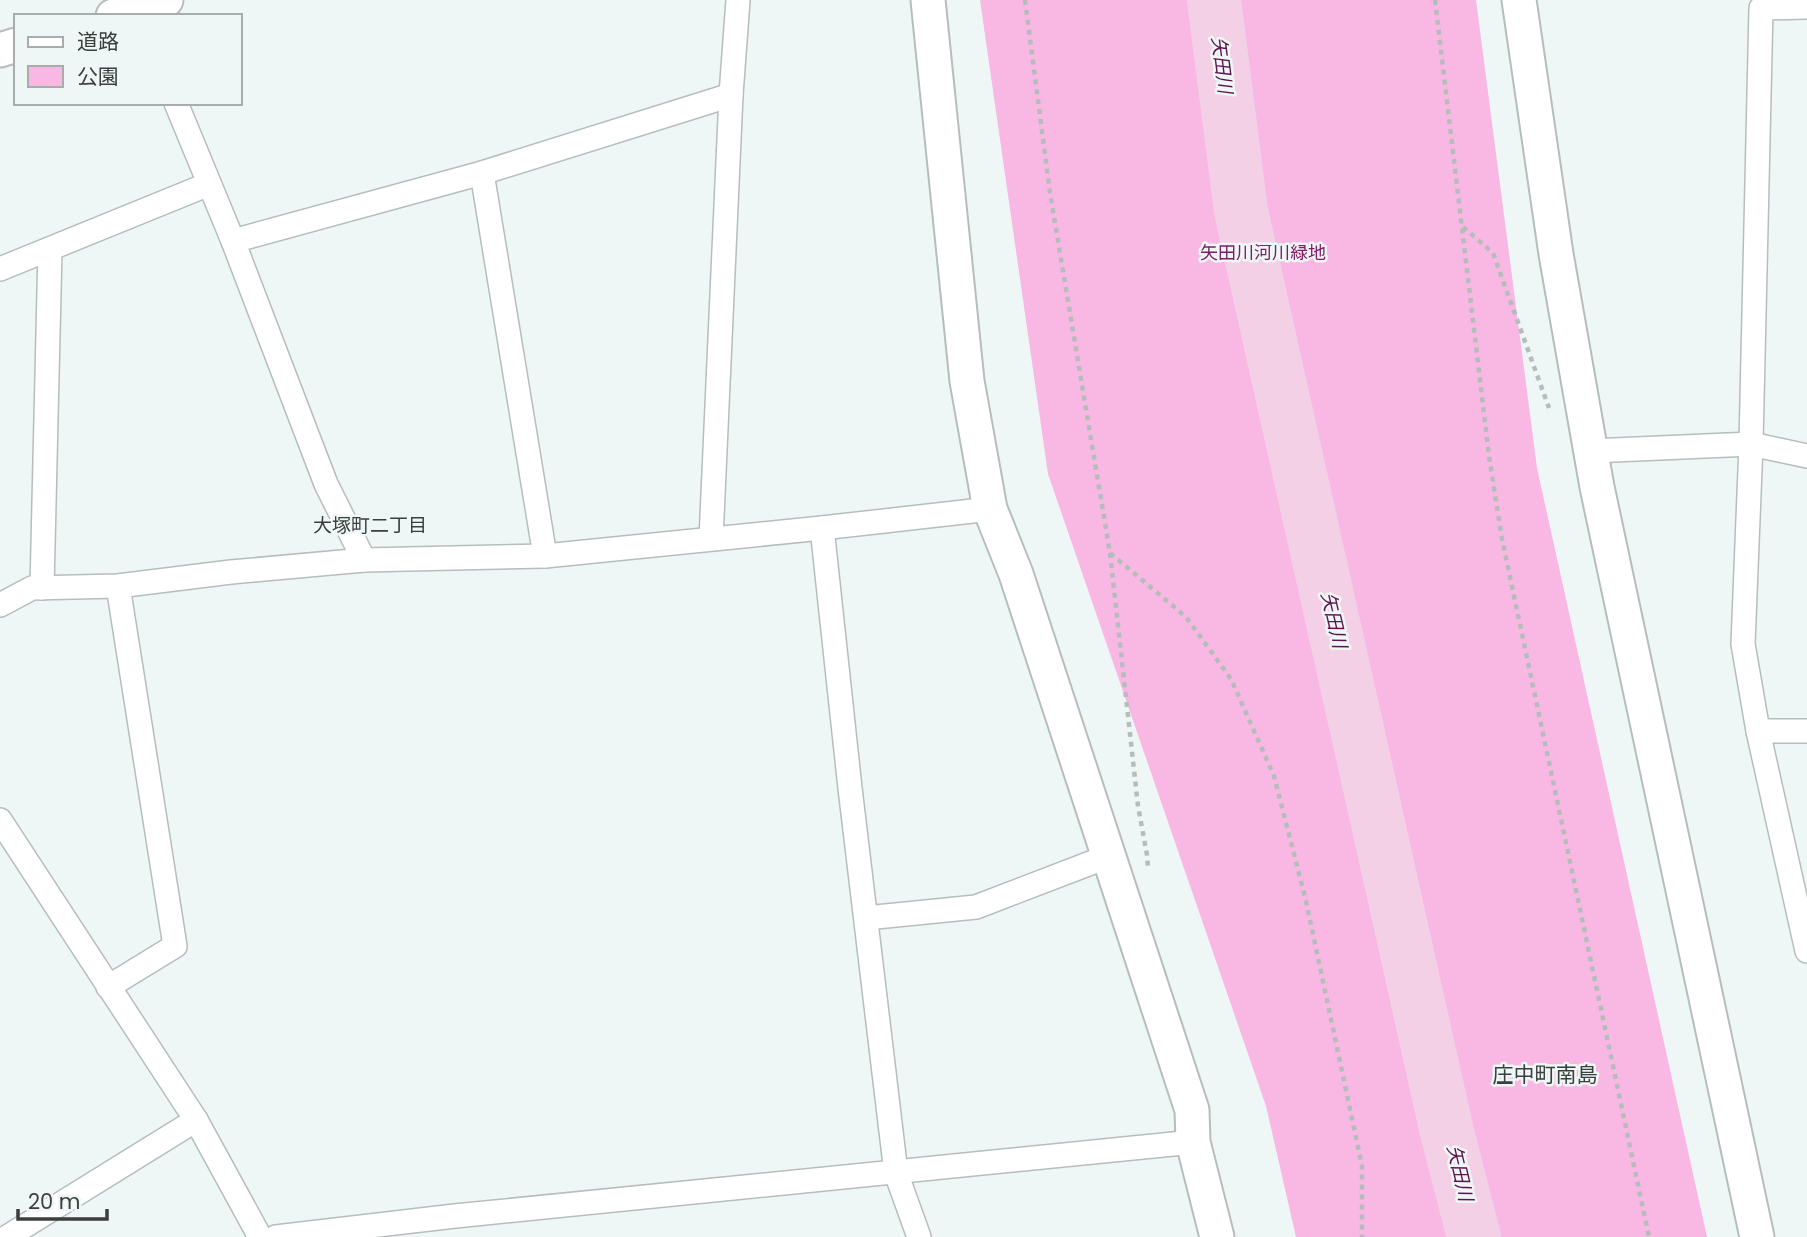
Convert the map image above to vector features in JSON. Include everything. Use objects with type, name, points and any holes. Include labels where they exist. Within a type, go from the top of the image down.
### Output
[{"type":"street","points":[[129,10],[166,0]]},
{"type":"street","points":[[710,539],[738,0]]},
{"type":"street","points":[[928,0],[967,381],[990,509],[1021,587],[1192,1110],[1193,1142],[1217,1237]]},
{"type":"street","points":[[1520,0],[1556,254],[1597,487],[1756,1237]]},
{"type":"street","points":[[1807,7],[1761,8],[1751,444],[1743,644],[1758,731],[1807,951]]},
{"type":"street","points":[[233,241],[482,173],[731,95]]},
{"type":"street","points":[[177,105],[233,241],[321,473],[364,560]]},
{"type":"street","points":[[482,173],[545,556]]},
{"type":"street","points":[[0,269],[209,184]]},
{"type":"street","points":[[42,588],[50,249]]},
{"type":"street","points":[[1591,451],[1751,444],[1807,456]]},
{"type":"street","points":[[0,605],[32,588],[118,586],[364,560],[545,556],[990,509]]},
{"type":"street","points":[[822,528],[896,1173],[919,1237]]},
{"type":"street","points":[[108,987],[174,946],[118,586]]},
{"type":"street","points":[[1758,731],[1807,731]]},
{"type":"street","points":[[0,820],[196,1120],[260,1237]]},
{"type":"street","points":[[866,918],[976,907],[1109,856]]},
{"type":"street","points":[[7,1237],[196,1120]]},
{"type":"street","points":[[276,1237],[455,1216],[1193,1142]]},
{"type":"path","points":[[1025,0],[1050,193],[1110,553],[1148,878]]},
{"type":"path","points":[[1435,0],[1489,456],[1502,539],[1649,1237]]},
{"type":"path","points":[[1462,226],[1493,253],[1552,415]]},
{"type":"path","points":[[1110,553],[1186,617],[1231,679],[1274,776],[1306,901],[1362,1166],[1362,1237]]},
{"type":"green space","name":"矢田川河川緑地","points":[[980,0],[1476,0],[1537,468],[1707,1237],[1296,1237],[1266,1106],[1048,474]]},
{"type":"waterway","name":"矢田川","points":[[1214,0],[1241,211],[1447,1132],[1474,1237]]},
{"type":"district","name":"大塚町二丁目","points":[[370,525]]},
{"type":"district","name":"庄中町南島","points":[[1545,1074]]}]
